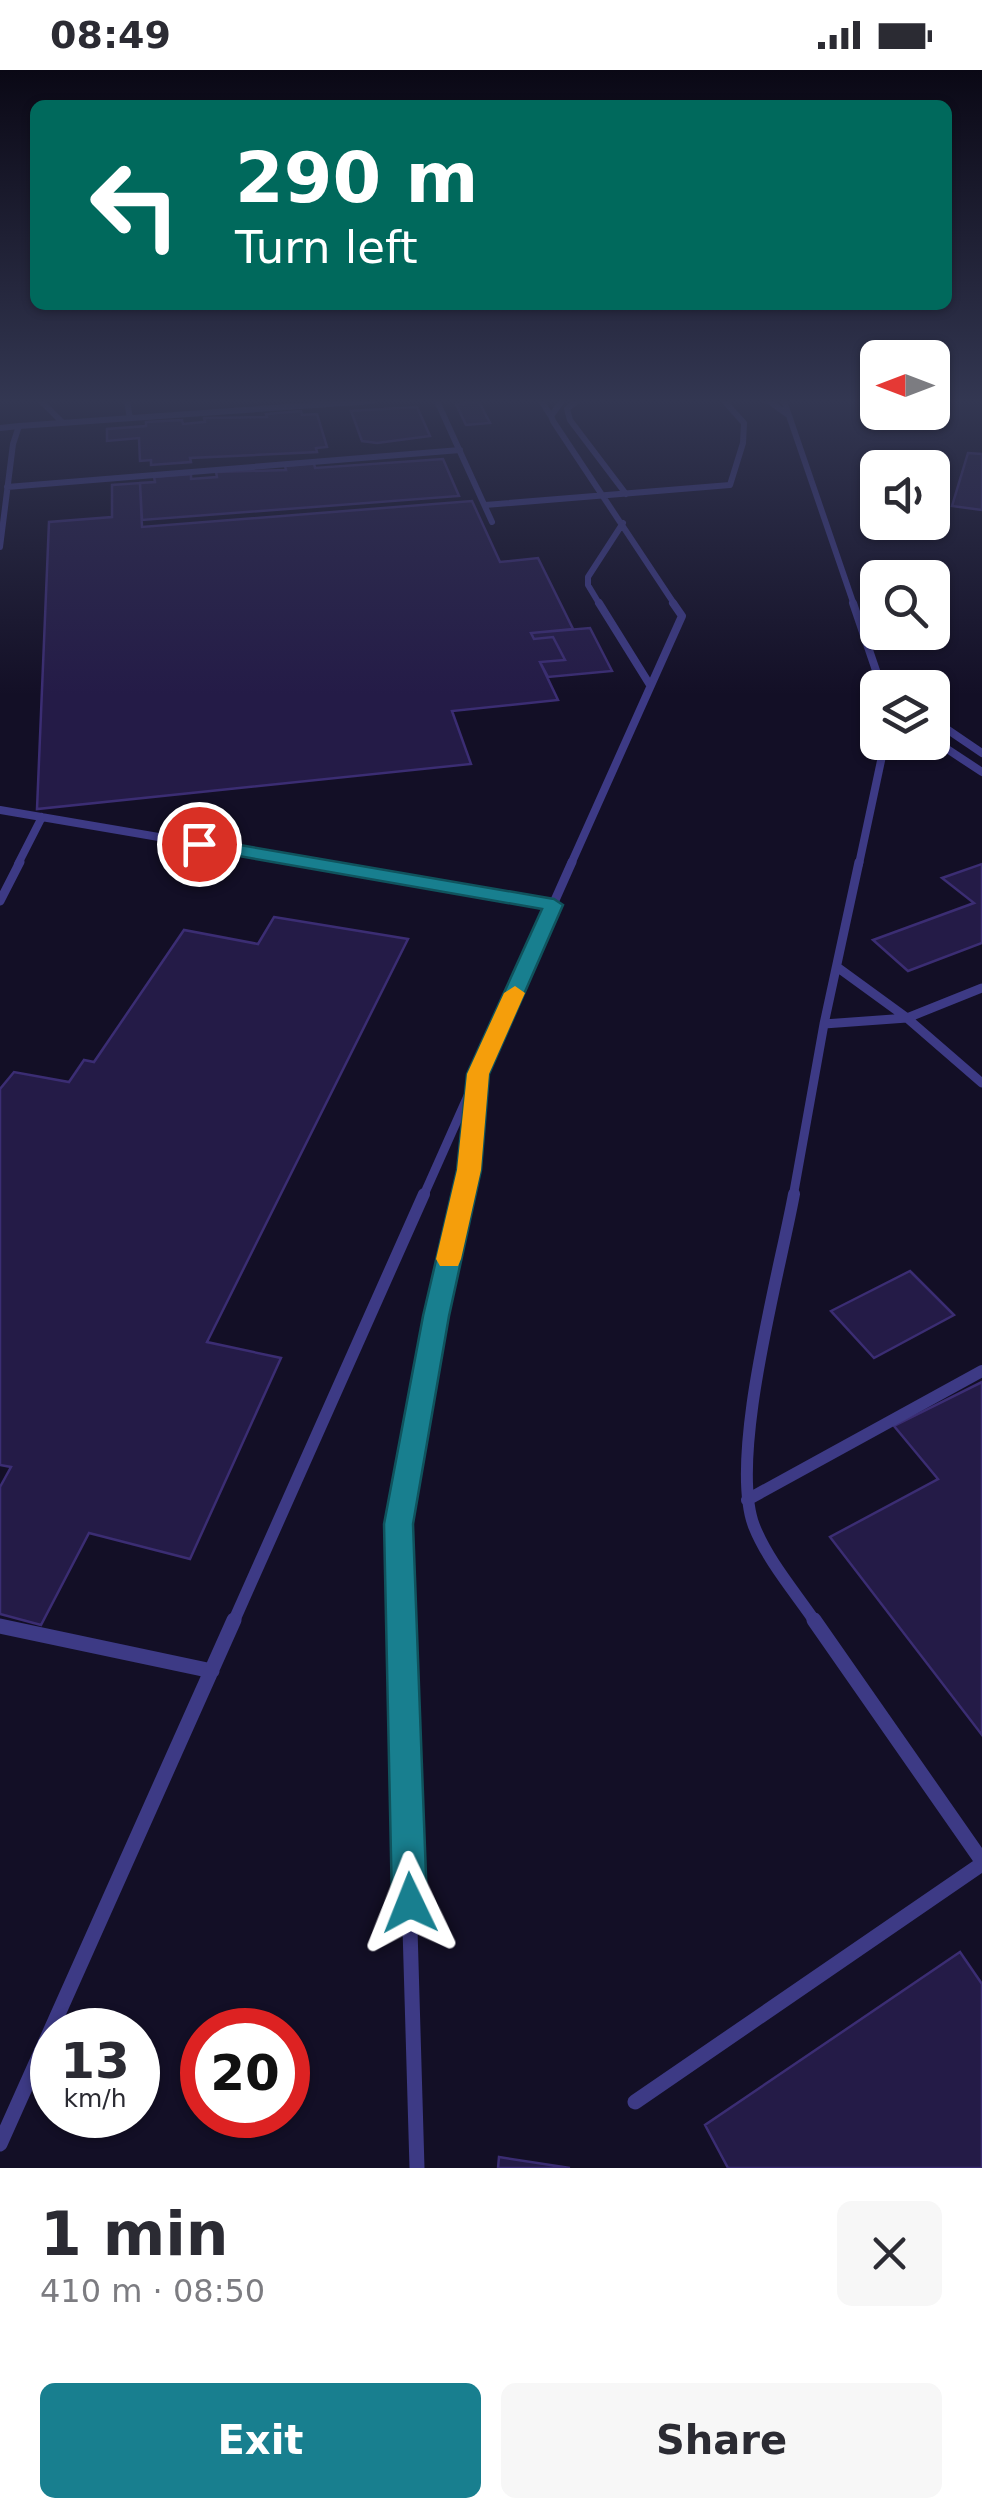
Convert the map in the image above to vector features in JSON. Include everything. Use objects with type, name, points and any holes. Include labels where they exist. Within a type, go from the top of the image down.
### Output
[{"type":"lane","points":[[0,547],[6,499]]},
{"type":"lane","points":[[483,499],[492,522]]},
{"type":"lane","points":[[486,505],[563,499]]},
{"type":"lane","points":[[0,2144],[682,616],[623,523],[602,499]]},
{"type":"lane","points":[[817,499],[877,670]]},
{"type":"lane","points":[[623,523],[588,577],[588,586],[650,685]]},
{"type":"lane","points":[[950,732],[982,754]]},
{"type":"lane","points":[[950,750],[982,772]]},
{"type":"lane","points":[[635,2102],[982,1862],[770,1556],[754,1526],[747,1500],[754,1387],[778,1283],[824,1024],[881,760]]},
{"type":"lane","points":[[0,810],[554,905]]},
{"type":"lane","points":[[0,901],[42,817]]},
{"type":"lane","points":[[836,966],[907,1018],[982,1084]]},
{"type":"lane","points":[[824,1024],[907,1018],[982,988]]},
{"type":"lane","points":[[417,2168],[398,1524],[436,1316],[469,1170],[478,1074]]},
{"type":"lane","points":[[747,1500],[982,1370]]},
{"type":"lane","points":[[0,1626],[212,1671]]},
{"type":"building","points":[[112,499],[141,499],[142,527],[472,501],[500,562],[538,558],[573,629],[531,633],[534,639],[553,637],[565,660],[540,662],[558,700],[452,711],[471,764],[37,809],[49,522],[112,517]]},
{"type":"building","points":[[141,499],[421,499],[142,520]]},
{"type":"building","points":[[954,499],[982,499],[982,510],[952,506]]},
{"type":"building","points":[[590,628],[612,671],[548,677],[540,662],[565,660],[553,637],[534,639],[531,633]]},
{"type":"building","points":[[982,864],[982,943],[908,971],[873,940],[974,903],[942,878]]},
{"type":"building","points":[[274,917],[408,939],[207,1342],[281,1358],[190,1559],[89,1533],[41,1625],[0,1614],[0,1487],[11,1467],[0,1465],[0,1089],[14,1072],[69,1082],[84,1060],[94,1062],[184,930],[258,944]]},
{"type":"building","points":[[910,1271],[954,1315],[874,1358],[831,1311]]},
{"type":"building","points":[[982,1382],[982,1735],[830,1537],[938,1479],[894,1426]]},
{"type":"building","points":[[960,1952],[982,1984],[982,2168],[728,2168],[705,2125]]},
{"type":"building","points":[[499,2157],[570,2168],[498,2168]]},
{"type":"slow traffic","points":[[449,1259],[469,1170],[478,1074],[515,993]]},
{"type":"route","points":[[199,844],[554,905],[478,1074],[469,1170],[436,1316],[398,1524],[410,1903]]}]
